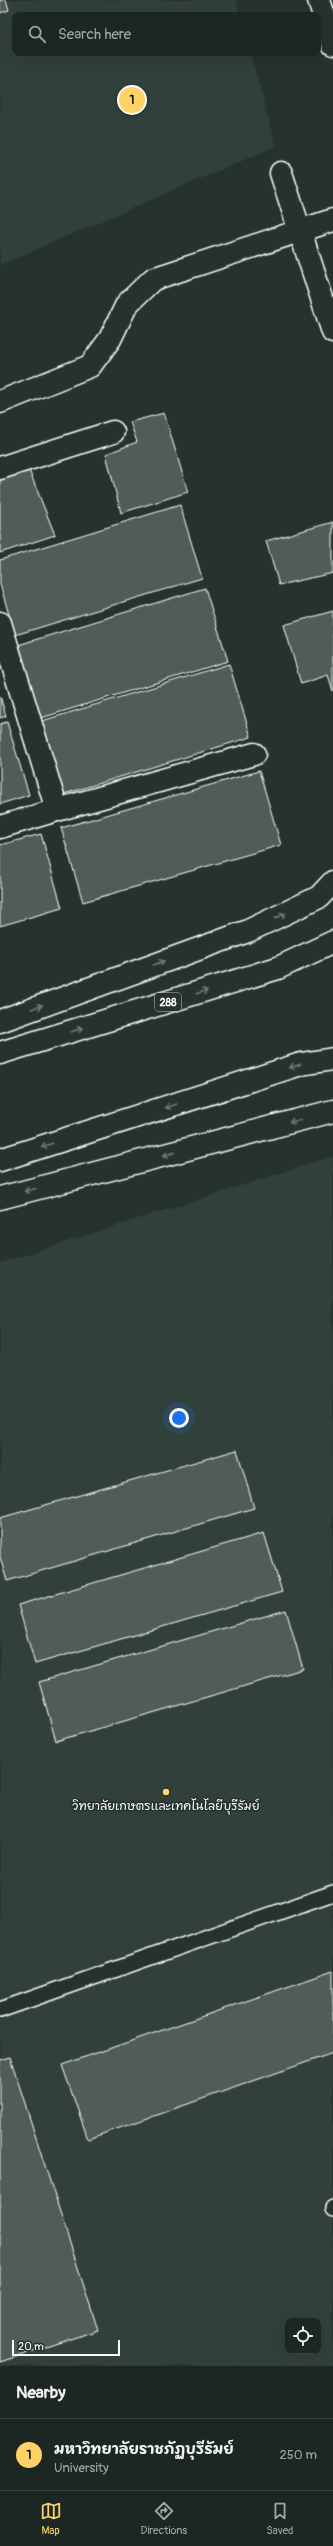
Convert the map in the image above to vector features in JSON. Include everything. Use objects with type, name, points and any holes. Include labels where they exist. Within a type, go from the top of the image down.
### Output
[{"type":"main road","points":[[319,0],[333,44]]},
{"type":"main road","points":[[281,173],[302,230],[333,332]]},
{"type":"main road","points":[[0,402],[90,366],[110,339],[127,304],[153,279],[333,220]]},
{"type":"main road","points":[[0,468],[113,432]]},
{"type":"main road","points":[[0,623],[57,810]]},
{"type":"main road","points":[[0,828],[57,810],[254,754]]},
{"type":"main road","points":[[0,1021],[248,931],[319,897],[333,882]]},
{"type":"main road","name":"288","points":[[0,1053],[278,968],[333,942]]},
{"type":"main road","points":[[0,1160],[302,1064],[333,1059]]},
{"type":"main road","points":[[0,1198],[333,1111]]},
{"type":"lane","points":[[0,2010],[333,1893]]},
{"type":"shaded area","points":[[0,0],[236,0],[239,12],[12,12],[12,56],[251,56],[276,146],[0,265]]},
{"type":"shaded area","name":"วิทยาลัยเกษตรและเทคโนโลยีบุรีรัมย์","points":[[333,1156],[333,2366],[0,2366],[0,1263]]},
{"type":"building","points":[[0,0],[6,0],[9,10],[0,13]]},
{"type":"building","points":[[164,413],[188,492],[121,513],[106,454],[137,442],[130,422]]},
{"type":"building","points":[[29,470],[55,535],[0,553],[0,479]]},
{"type":"building","points":[[180,505],[202,578],[15,635],[0,584],[0,560]]},
{"type":"building","points":[[333,522],[333,573],[279,585],[266,541]]},
{"type":"building","points":[[205,588],[228,661],[41,718],[18,645]]},
{"type":"building","points":[[333,611],[333,691],[328,675],[301,684],[284,625]]},
{"type":"building","points":[[229,664],[251,737],[64,794],[42,721]]},
{"type":"building","points":[[0,696],[6,716],[0,718]]},
{"type":"building","points":[[7,722],[29,795],[0,804],[0,724]]},
{"type":"building","points":[[259,771],[281,845],[83,902],[61,828]]},
{"type":"building","points":[[41,834],[62,908],[0,926],[0,845]]},
{"type":"building","points":[[237,1450],[254,1508],[7,1581],[0,1557],[0,1518]]},
{"type":"building","points":[[264,1533],[282,1592],[35,1664],[18,1605]]},
{"type":"building","points":[[286,1610],[303,1669],[56,1741],[39,1682]]},
{"type":"building","points":[[333,1971],[333,2053],[88,2139],[62,2065]]},
{"type":"building","points":[[10,2057],[98,2330],[0,2362],[0,2060]]},
{"type":"place","name":"มหาวิทยาลัยราชภัฏบุรีรัมย์","points":[[132,100]]},
{"type":"place","name":"วิทยาลัยเกษตรและเทคโนโลยีบุรีรัมย์","points":[[166,1792]]}]
